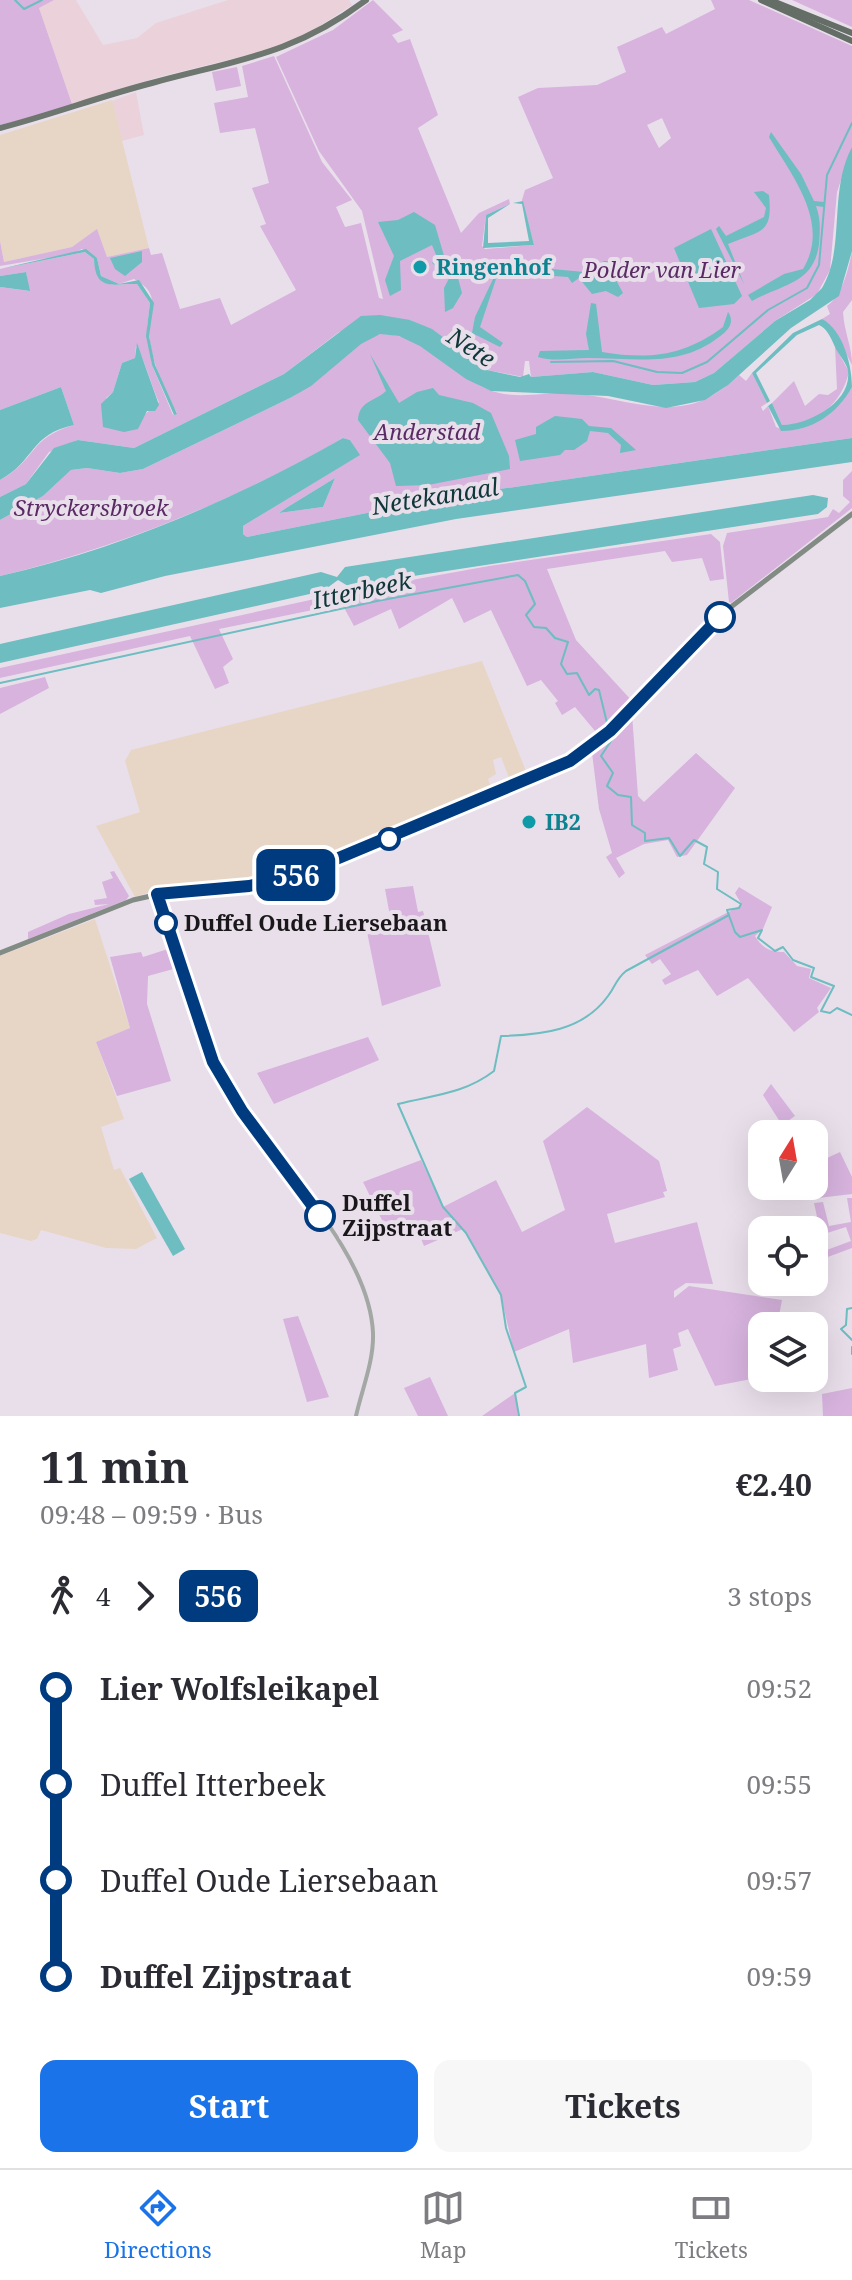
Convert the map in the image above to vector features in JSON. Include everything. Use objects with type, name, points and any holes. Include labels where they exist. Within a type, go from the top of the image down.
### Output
[{"type":"highway","points":[[761,0],[852,41]]},
{"type":"highway","points":[[770,0],[852,33]]},
{"type":"main road","points":[[0,130],[82,109],[124,91],[284,49],[323,29],[366,0]]},
{"type":"main road","points":[[0,953],[119,905],[157,894],[268,883],[355,851],[444,810],[509,787],[576,758],[610,731],[727,610],[852,514]]},
{"type":"street","points":[[157,894],[213,1062],[242,1111],[340,1245],[362,1289],[371,1314],[373,1345],[356,1416]]},
{"type":"shaded area","points":[[54,0],[76,0],[103,45],[137,38],[156,23],[228,0],[349,0],[352,5],[309,33],[268,50],[155,78],[73,107],[39,8]]},
{"type":"shaded area","points":[[136,92],[144,135],[122,141],[112,101]]},
{"type":"shaded area","points":[[112,100],[149,248],[107,257],[97,230],[72,247],[4,262],[0,241],[0,135]]},
{"type":"shaded area","points":[[482,661],[528,776],[511,783],[501,757],[493,760],[496,774],[488,779],[492,790],[305,867],[242,883],[160,889],[135,897],[96,826],[140,812],[125,761],[131,750]]},
{"type":"shaded area","points":[[95,919],[130,1028],[96,1042],[124,1119],[101,1127],[114,1170],[120,1168],[157,1238],[136,1249],[106,1248],[41,1230],[37,1239],[31,1241],[0,1233],[0,956]]},
{"type":"green space","points":[[0,0],[54,0],[39,8],[73,107],[0,125]]},
{"type":"green space","name":"Polder van Lier","points":[[373,0],[403,30],[392,35],[398,43],[410,39],[438,115],[418,128],[461,233],[479,213],[509,199],[510,204],[486,215],[482,246],[485,249],[534,245],[522,200],[525,190],[553,178],[518,97],[538,88],[597,85],[626,72],[617,47],[662,27],[666,34],[715,9],[711,0],[749,0],[852,46],[852,147],[837,192],[830,270],[817,294],[775,321],[714,373],[695,382],[653,385],[593,372],[531,377],[529,361],[525,361],[523,377],[487,370],[432,330],[410,320],[339,332],[284,374],[134,448],[78,440],[49,452],[26,484],[0,497],[0,480],[21,465],[48,436],[74,425],[61,387],[0,410],[0,287],[29,291],[26,272],[0,276],[0,269],[85,252],[94,259],[98,277],[108,284],[119,284],[101,276],[97,258],[82,249],[71,254],[0,266],[0,241],[4,262],[72,247],[97,229],[107,257],[149,248],[151,255],[162,253],[180,309],[220,298],[231,325],[296,290],[260,226],[266,224],[252,188],[269,183],[255,128],[220,133],[214,103],[248,97],[242,66],[274,56],[322,162],[352,200],[336,207],[345,227],[361,223],[379,298],[383,299],[362,211],[319,151],[276,57],[333,30]],"holes":[[[662,118],[671,138],[659,148],[647,125]],[[134,279],[143,285],[152,298],[149,335],[163,385],[177,413],[173,415],[152,365],[147,328],[150,303],[137,284],[119,284]],[[136,346],[159,402],[142,417],[138,429],[115,429],[106,398],[113,392],[122,363],[135,358]]]},
{"type":"green space","points":[[792,0],[852,0],[852,27]]},
{"type":"green space","points":[[237,67],[241,86],[216,91],[212,72]]},
{"type":"green space","points":[[852,251],[852,300],[843,312],[852,365],[835,332],[822,319],[830,314],[827,306],[841,289]]},
{"type":"green space","points":[[380,334],[409,340],[423,346],[474,382],[506,394],[566,393],[653,406],[681,406],[712,395],[739,375],[746,381],[752,373],[767,403],[761,407],[763,411],[768,406],[776,427],[787,430],[809,426],[819,420],[838,405],[852,387],[852,438],[452,496],[247,537],[243,534],[243,526],[359,455],[350,440],[343,438],[261,482],[176,519],[89,551],[0,576],[0,520],[43,496],[71,470],[87,468],[120,473],[143,469],[290,398],[368,339]],"holes":[[[335,478],[323,507],[279,513]]]},
{"type":"green space","points":[[835,346],[849,372],[840,394],[816,417],[782,425],[772,403],[794,381],[805,406],[819,394],[828,395],[837,389]]},
{"type":"green space","points":[[852,471],[852,508],[729,602],[723,546],[727,533],[828,517],[833,509],[839,513],[850,502],[843,496],[843,480]]},
{"type":"green space","points":[[711,534],[720,542],[724,579],[710,581],[702,558],[672,562],[665,551],[547,569],[576,640],[633,702],[600,737],[575,707],[562,715],[555,703],[558,701],[541,680],[527,686],[491,610],[464,623],[452,598],[399,629],[391,609],[354,626],[342,604],[219,629],[233,659],[223,667],[229,683],[215,689],[190,636],[0,678],[0,668],[356,590],[489,566]]},
{"type":"green space","points":[[45,677],[49,688],[0,714],[0,688]]},
{"type":"green space","points":[[632,714],[638,796],[644,802],[696,753],[735,788],[687,855],[677,857],[668,840],[644,844],[616,858],[625,873],[619,878],[606,857],[612,853],[599,809],[592,753]]},
{"type":"green space","points":[[114,871],[129,896],[126,900],[28,939],[28,932],[69,914],[109,904],[95,905],[94,900],[107,898],[102,882],[113,878],[110,872]]},
{"type":"green space","points":[[413,886],[418,912],[423,911],[441,986],[382,1006],[367,932],[384,929],[382,918],[390,916],[385,889]]},
{"type":"green space","points":[[739,887],[772,907],[763,929],[755,936],[761,944],[784,952],[797,966],[811,969],[809,978],[831,988],[817,1008],[819,1012],[794,1032],[748,978],[717,996],[698,970],[665,985],[662,980],[671,974],[660,959],[652,964],[645,955],[742,905],[735,893]]},
{"type":"green space","points":[[171,948],[177,968],[148,976],[147,1004],[171,1081],[117,1096],[96,1042],[130,1028],[110,957],[141,952],[143,957]]},
{"type":"green space","points":[[368,1037],[379,1060],[274,1104],[257,1073]]},
{"type":"green space","points":[[771,1084],[795,1116],[789,1120],[779,1120],[763,1095]]},
{"type":"green space","points":[[587,1107],[659,1161],[667,1191],[663,1192],[665,1197],[607,1214],[615,1243],[697,1222],[713,1284],[686,1283],[674,1291],[674,1298],[689,1286],[782,1300],[780,1312],[748,1312],[748,1380],[715,1386],[688,1329],[678,1333],[681,1346],[673,1349],[678,1370],[649,1378],[646,1344],[573,1363],[569,1329],[514,1352],[501,1296],[463,1229],[424,1246],[414,1222],[388,1232],[363,1182],[421,1160],[443,1207],[496,1180],[522,1232],[565,1210],[543,1141]]},
{"type":"green space","points":[[840,1152],[852,1177],[852,1194],[828,1197],[828,1158]]},
{"type":"green space","points":[[847,1198],[852,1198],[852,1248],[828,1257],[828,1250],[851,1241],[846,1227],[828,1233],[828,1222],[829,1226],[851,1222]]},
{"type":"green space","points":[[823,1202],[826,1216],[817,1216],[814,1203]]},
{"type":"green space","points":[[298,1316],[329,1397],[307,1402],[283,1319]]},
{"type":"green space","points":[[430,1377],[448,1416],[418,1416],[404,1388]]},
{"type":"green space","points":[[852,1388],[852,1416],[823,1416],[822,1394]]},
{"type":"green space","points":[[515,1393],[518,1416],[482,1416]]},
{"type":"water","points":[[771,132],[801,174],[814,201],[824,202],[824,207],[816,206],[819,244],[811,267],[795,281],[752,301],[748,295],[784,274],[803,269],[811,252],[811,217],[797,184],[769,137]]},
{"type":"water","points":[[852,147],[852,251],[839,296],[791,328],[728,385],[705,400],[666,408],[608,396],[491,391],[466,379],[420,346],[399,336],[380,334],[361,344],[311,386],[290,398],[143,469],[120,473],[87,468],[71,470],[43,496],[0,520],[0,497],[26,484],[54,448],[78,440],[134,448],[284,374],[361,316],[380,315],[410,320],[432,329],[487,370],[520,377],[593,372],[653,385],[695,382],[714,373],[775,321],[810,300],[822,288],[833,255],[841,182]]},
{"type":"water","points":[[763,191],[769,195],[766,224],[757,233],[728,244],[744,284],[716,229],[719,226],[726,236],[764,217],[766,208],[754,192]]},
{"type":"water","points":[[523,201],[534,245],[483,248],[486,215],[510,204],[488,218],[488,243],[529,241],[522,204],[513,203]]},
{"type":"water","points":[[414,212],[435,225],[447,266],[443,271],[432,263],[437,257],[432,245],[400,261],[401,290],[390,296],[385,280],[394,256],[378,222],[398,220]]},
{"type":"water","points":[[711,229],[742,296],[734,304],[699,308],[674,248]]},
{"type":"water","points":[[86,249],[97,258],[101,276],[119,284],[139,280],[154,303],[149,336],[155,365],[177,414],[174,415],[152,365],[146,336],[150,303],[137,284],[114,285],[102,282],[95,270],[94,259],[85,252],[0,269]]},
{"type":"water","points":[[142,251],[142,262],[125,276],[115,269],[110,258]]},
{"type":"water","points":[[608,261],[608,267],[620,265],[627,271],[627,276],[617,282],[623,293],[618,297],[606,291],[592,294],[579,278],[572,283],[568,277],[540,275],[496,279],[480,327],[503,343],[500,347],[472,333],[475,317],[495,275],[541,268],[584,272]]},
{"type":"water","points":[[455,267],[462,293],[453,308],[445,312],[444,288]]},
{"type":"water","points":[[26,272],[30,291],[0,287],[0,276]]},
{"type":"water","points":[[591,303],[596,304],[602,352],[635,356],[680,350],[723,327],[728,312],[731,322],[723,334],[704,347],[673,357],[556,360],[538,357],[540,351],[589,350],[586,334]]},
{"type":"water","points":[[822,319],[836,331],[845,349],[852,387],[839,405],[822,419],[803,428],[781,431],[768,406],[772,403],[782,425],[815,416],[843,393],[847,383],[846,366],[827,332],[819,325],[797,335],[756,373],[770,401],[767,403],[752,373],[793,333]]},
{"type":"water","points":[[137,343],[159,405],[155,411],[147,411],[138,429],[124,432],[103,427],[101,404],[113,392],[122,363],[135,358]]},
{"type":"water","points":[[370,354],[399,403],[417,392],[433,388],[439,395],[473,403],[491,413],[509,456],[510,469],[428,485],[396,486],[390,463],[358,420],[364,405],[386,391]]},
{"type":"water","points":[[61,387],[74,425],[40,441],[20,465],[0,480],[0,410]]},
{"type":"water","points":[[555,416],[582,419],[589,426],[611,428],[636,450],[620,453],[621,445],[608,433],[590,431],[587,441],[574,450],[520,461],[515,440],[536,434],[536,427]]},
{"type":"water","points":[[343,438],[350,440],[360,455],[243,526],[243,534],[247,537],[452,496],[852,438],[852,462],[456,519],[165,576],[101,593],[90,590],[0,608],[0,576],[89,552],[176,520],[261,482]]},
{"type":"water","points":[[335,478],[323,507],[279,513],[286,508]]},
{"type":"water","points":[[813,495],[828,498],[827,507],[818,514],[348,586],[338,580],[323,591],[0,663],[0,644],[321,572],[337,577],[345,567]]},
{"type":"water","points":[[142,1172],[185,1249],[173,1256],[129,1179]]},
{"type":"waterway","points":[[15,0],[24,9],[42,0]]},
{"type":"waterway","points":[[551,362],[613,361],[657,372],[682,373],[707,362],[768,310],[807,288],[819,265],[827,175],[852,123]]},
{"type":"waterway","name":"Itterbeek","points":[[0,683],[377,601],[518,575],[525,581],[535,604],[526,615],[534,627],[546,628],[555,638],[568,642],[561,664],[567,674],[577,673],[589,695],[595,689],[599,690],[608,727]]},
{"type":"waterway","name":"Itterbeek","points":[[615,735],[601,756],[613,773],[607,786],[618,795],[631,797],[632,825],[645,833],[645,841],[669,838],[680,856],[694,840],[707,847],[704,864],[718,872],[717,889],[741,904],[739,908],[727,910],[735,932],[740,937],[762,930],[758,938],[775,951],[783,947],[793,960],[814,968],[811,977],[834,986],[821,1011],[830,1013],[837,1008],[852,1015]]},
{"type":"waterway","points":[[519,1416],[515,1393],[526,1387],[506,1328],[501,1295],[466,1233],[443,1207],[398,1104],[448,1093],[483,1079],[494,1071],[501,1036],[546,1032],[574,1024],[598,1008],[626,971],[729,915]]},
{"type":"waterway","points":[[852,1308],[847,1309],[846,1325],[841,1329],[852,1340]]},
{"type":"waterway","points":[[852,1347],[852,1354]]},
{"type":"bus line","name":"556","points":[[320,1216],[280,1158],[242,1111],[213,1062],[201,1035],[157,894],[249,886],[298,875],[570,761],[592,748],[610,731],[720,617]]},
{"type":"place","name":"Ringenhof","points":[[420,267]]},
{"type":"place","name":"IB2","points":[[529,822]]},
{"type":"place","name":"Duffel Oude Liersebaan","points":[[166,923]]},
{"type":"place","name":"Duffel Zijpstraat","points":[[320,1216]]},
{"type":"water label","name":"Nete","points":[[471,348]]},
{"type":"water label","name":"Netekanaal","points":[[435,497]]},
{"type":"park label","name":"Anderstad","points":[[427,432]]},
{"type":"park label","name":"Stryckersbroek","points":[[91,508]]}]
